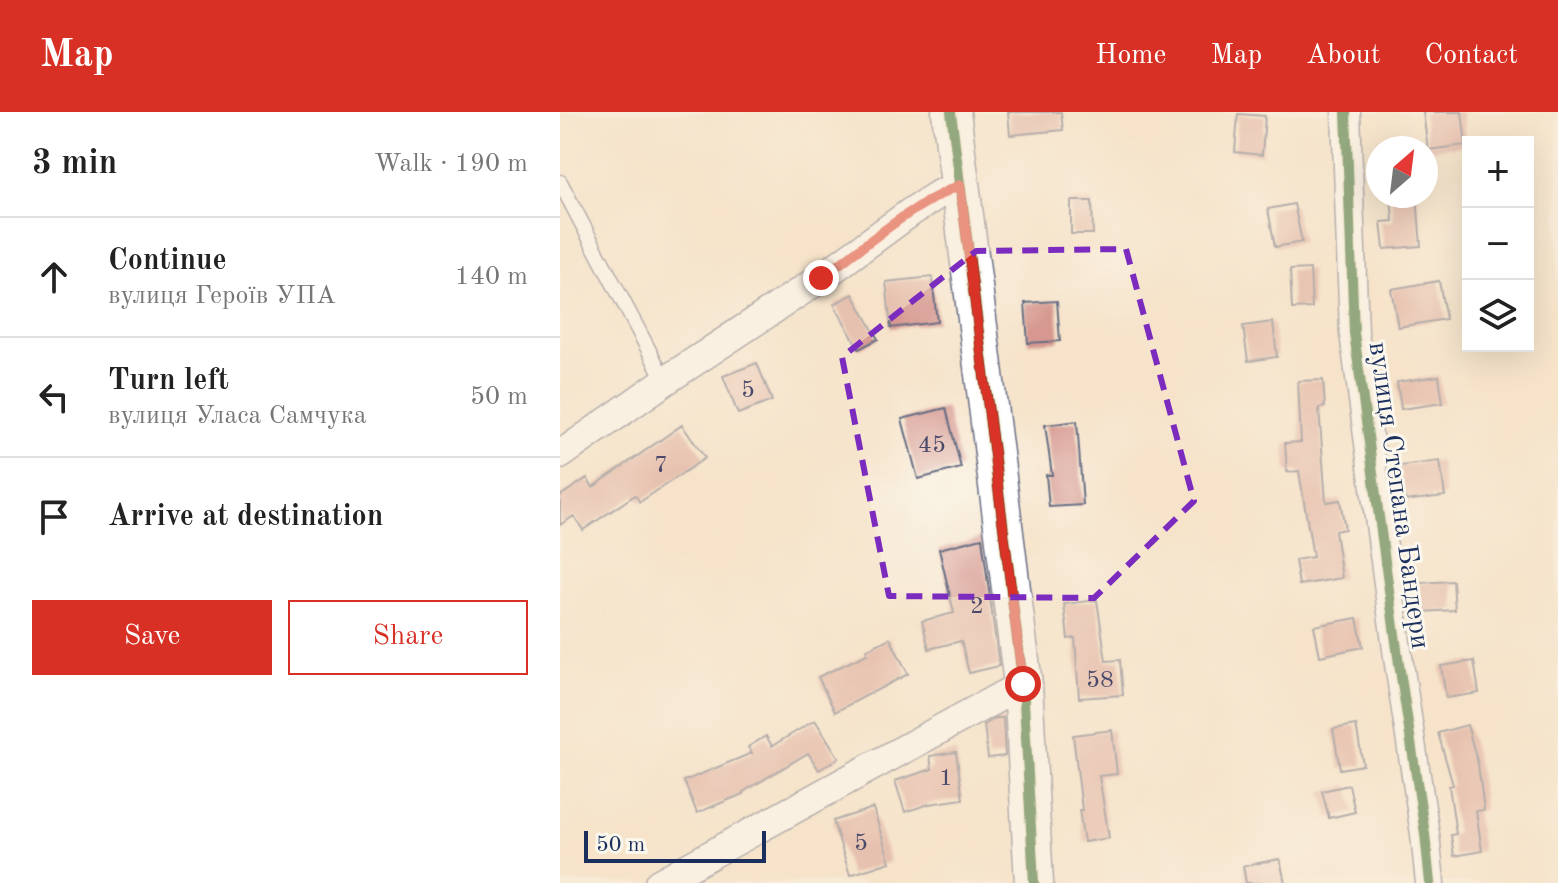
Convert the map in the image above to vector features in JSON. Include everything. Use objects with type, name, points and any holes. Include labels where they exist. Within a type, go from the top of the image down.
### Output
[{"type":"street","points":[[951,112],[1023,684],[1034,883]]},
{"type":"street","name":"вулиця Степана Бандери","points":[[1346,112],[1354,333],[1430,883]]},
{"type":"street","points":[[560,455],[821,278],[911,212],[960,185]]},
{"type":"street","points":[[659,883],[1023,684]]},
{"type":"lane","points":[[560,182],[665,381]]},
{"type":"highlighted area","points":[[1126,249],[1194,501],[1094,598],[889,596],[842,357],[976,251]]},
{"type":"building","points":[[1008,112],[1061,112],[1063,130],[1010,135]]},
{"type":"building","points":[[1423,112],[1462,112],[1465,136],[1462,136],[1462,146],[1438,149],[1438,136],[1426,136]]},
{"type":"building","points":[[1238,114],[1265,116],[1262,155],[1235,152]]},
{"type":"building","points":[[1071,201],[1092,201],[1093,234],[1071,234]]},
{"type":"building","points":[[1294,204],[1302,242],[1275,247],[1268,209]]},
{"type":"building","points":[[1392,208],[1418,208],[1421,246],[1384,249],[1381,222],[1393,221]]},
{"type":"building","points":[[1310,269],[1312,308],[1292,309],[1290,270]]},
{"type":"building","points":[[932,277],[937,322],[891,328],[886,282]]},
{"type":"building","points":[[1439,281],[1446,319],[1398,327],[1391,289]]},
{"type":"building","points":[[853,294],[878,339],[859,349],[834,304]]},
{"type":"building","points":[[1057,301],[1060,341],[1028,343],[1025,303]]},
{"type":"building","points":[[1273,322],[1277,357],[1248,361],[1243,326]]},
{"type":"building","points":[[757,363],[772,401],[738,414],[723,376]]},
{"type":"building","points":[[1439,376],[1443,403],[1401,409],[1397,382]]},
{"type":"building","points":[[1323,380],[1325,407],[1319,408],[1326,502],[1340,500],[1345,529],[1335,531],[1342,578],[1299,585],[1295,560],[1313,557],[1299,471],[1287,472],[1285,443],[1301,442],[1298,381]]},
{"type":"building","points":[[946,408],[961,468],[918,479],[902,419]]},
{"type":"building","points":[[1077,421],[1083,505],[1049,507],[1046,475],[1052,475],[1045,425]]},
{"type":"building","points":[[682,425],[705,458],[640,502],[635,495],[583,530],[574,516],[560,525],[560,496],[587,478],[593,487]]},
{"type":"building","points":[[1440,461],[1445,496],[1405,501],[1400,466]]},
{"type":"building","points":[[982,538],[999,666],[969,673],[961,641],[929,649],[922,621],[954,613],[939,549]]},
{"type":"building","points":[[1453,581],[1455,610],[1421,612],[1419,583]]},
{"type":"building","points":[[1097,600],[1106,661],[1120,660],[1123,695],[1079,698],[1075,638],[1068,639],[1064,604]]},
{"type":"building","points":[[1357,618],[1363,647],[1320,656],[1314,626]]},
{"type":"building","points":[[890,638],[908,674],[835,712],[818,677],[867,654],[866,650]]},
{"type":"building","points":[[1474,661],[1479,693],[1446,698],[1441,666]]},
{"type":"building","points":[[996,718],[1003,718],[1005,756],[988,758],[984,725]]},
{"type":"building","points":[[815,720],[839,758],[819,770],[808,753],[743,794],[697,813],[684,781],[752,753],[748,747],[766,736],[772,746]]},
{"type":"building","points":[[1356,725],[1363,765],[1340,769],[1333,729]]},
{"type":"building","points":[[1467,725],[1478,764],[1484,810],[1476,811],[1482,851],[1454,856],[1451,835],[1456,834],[1449,786],[1453,785],[1438,733]]},
{"type":"building","points":[[1112,730],[1117,774],[1099,776],[1109,838],[1084,842],[1073,735]]},
{"type":"building","points":[[956,752],[963,799],[929,804],[905,812],[895,781],[932,769],[930,756]]},
{"type":"building","points":[[1349,785],[1355,812],[1329,818],[1322,791]]},
{"type":"building","points":[[873,808],[890,862],[850,875],[833,821]]},
{"type":"building","points":[[1280,859],[1285,883],[1246,883],[1243,866]]},
{"type":"cycle path","points":[[951,112],[1023,684],[1034,883]]},
{"type":"cycle path","points":[[1346,112],[1354,333],[1430,883]]},
{"type":"route","points":[[821,278],[911,212],[960,185],[1023,684]]}]
